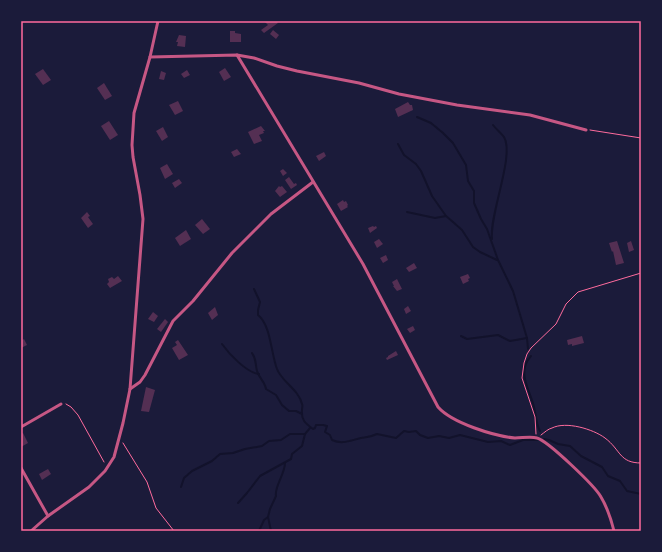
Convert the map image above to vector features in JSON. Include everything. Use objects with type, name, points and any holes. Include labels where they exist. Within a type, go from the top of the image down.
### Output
[{"type":"street","points":[[31,531],[48,516],[89,487],[114,457],[119,438],[130,389],[143,219],[132,145],[134,113],[150,57],[158,21]]},
{"type":"street","points":[[150,57],[237,55],[254,58],[297,72],[359,83],[399,94],[457,105],[530,115],[586,130]]},
{"type":"street","points":[[237,55],[363,264],[438,407],[443,413],[461,423],[514,438],[536,438],[573,466],[601,496],[614,531]]},
{"type":"street","points":[[130,389],[140,382],[145,375],[173,321],[193,301],[232,253],[272,214],[313,182]]},
{"type":"street","points":[[21,427],[61,404]]},
{"type":"street","points":[[21,468],[48,516]]},
{"type":"path","points":[[586,130],[641,138]]},
{"type":"path","points":[[536,438],[535,417],[522,378],[527,354],[531,348],[556,324],[566,304],[578,292],[641,273]]},
{"type":"path","points":[[61,404],[69,406],[76,411],[107,467]]},
{"type":"path","points":[[536,438],[553,427],[570,425],[594,432],[605,438],[618,450],[623,459],[630,462],[641,463]]},
{"type":"path","points":[[119,438],[147,482],[156,508],[174,531]]},
{"type":"building","points":[[264,21],[276,21],[278,23],[264,33],[261,30],[268,25]]},
{"type":"building","points":[[273,30],[279,35],[276,39],[270,34]]},
{"type":"building","points":[[230,31],[235,31],[235,33],[241,34],[241,42],[230,42]]},
{"type":"building","points":[[179,35],[186,36],[185,47],[177,46],[178,42],[176,42]]},
{"type":"building","points":[[225,68],[231,77],[224,81],[219,72]]},
{"type":"building","points":[[43,69],[51,80],[43,85],[35,74]]},
{"type":"building","points":[[187,70],[190,75],[184,78],[181,74]]},
{"type":"building","points":[[161,71],[166,73],[164,80],[159,79]]},
{"type":"building","points":[[104,83],[112,96],[105,100],[97,88]]},
{"type":"building","points":[[178,101],[183,111],[175,115],[169,105]]},
{"type":"building","points":[[408,102],[412,105],[413,110],[398,117],[395,109]]},
{"type":"building","points":[[109,121],[118,135],[110,140],[101,126]]},
{"type":"building","points":[[261,126],[265,131],[259,135],[262,141],[254,144],[248,132]]},
{"type":"building","points":[[163,127],[168,137],[162,141],[156,131]]},
{"type":"building","points":[[237,149],[241,154],[234,157],[231,152]]},
{"type":"building","points":[[324,152],[326,156],[319,161],[316,156]]},
{"type":"building","points":[[167,164],[173,174],[165,179],[160,168]]},
{"type":"building","points":[[283,169],[287,173],[283,176],[280,171]]},
{"type":"building","points":[[289,177],[294,184],[296,183],[297,185],[291,189],[285,180]]},
{"type":"building","points":[[179,179],[182,183],[175,188],[172,183]]},
{"type":"building","points":[[279,186],[282,186],[287,192],[280,197],[275,191]]},
{"type":"building","points":[[343,200],[344,202],[346,201],[348,207],[341,211],[337,204]]},
{"type":"building","points":[[87,212],[90,216],[88,217],[93,224],[88,228],[81,218]]},
{"type":"building","points":[[202,219],[210,229],[203,234],[195,225]]},
{"type":"building","points":[[376,226],[377,228],[370,233],[368,228]]},
{"type":"building","points":[[186,230],[191,239],[180,246],[175,238]]},
{"type":"building","points":[[379,239],[383,244],[377,248],[374,242]]},
{"type":"building","points":[[617,241],[624,263],[616,265],[613,251],[612,252],[609,243]]},
{"type":"building","points":[[631,241],[634,250],[629,252],[627,243]]},
{"type":"building","points":[[386,255],[388,260],[383,263],[380,258]]},
{"type":"building","points":[[414,263],[417,268],[409,272],[406,268]]},
{"type":"building","points":[[468,274],[470,278],[468,279],[469,281],[463,284],[460,277]]},
{"type":"building","points":[[118,276],[122,281],[110,288],[107,284],[109,282],[108,279],[112,277],[114,279]]},
{"type":"building","points":[[397,279],[402,289],[397,291],[392,282]]},
{"type":"building","points":[[408,306],[411,311],[406,314],[404,309]]},
{"type":"building","points":[[215,307],[218,315],[212,320],[208,313]]},
{"type":"building","points":[[153,312],[158,316],[154,322],[148,319]]},
{"type":"building","points":[[165,319],[168,322],[161,332],[157,329]]},
{"type":"building","points":[[413,326],[415,330],[410,333],[407,329]]},
{"type":"building","points":[[582,336],[584,343],[572,346],[572,344],[568,345],[567,340]]},
{"type":"building","points":[[24,339],[27,345],[21,348],[21,341]]},
{"type":"building","points":[[178,340],[188,355],[179,360],[172,348],[177,345],[175,342]]},
{"type":"building","points":[[396,351],[398,355],[387,360],[386,358],[388,356]]},
{"type":"building","points":[[146,387],[155,390],[149,412],[141,411]]},
{"type":"building","points":[[23,433],[28,443],[21,447],[21,434]]},
{"type":"building","points":[[48,469],[51,474],[42,480],[39,474]]},
{"type":"waterway","points":[[417,117],[431,123],[443,133],[453,143],[466,165],[468,181],[474,191],[474,203],[487,229],[498,260],[513,291],[527,338],[528,349]]},
{"type":"waterway","points":[[492,239],[494,215],[504,171],[507,146],[504,137],[493,125]]},
{"type":"waterway","points":[[398,144],[404,155],[416,164],[421,171],[432,196],[446,216]]},
{"type":"waterway","points":[[407,212],[435,218],[446,216],[462,230],[473,247],[497,260]]},
{"type":"waterway","points":[[254,289],[260,302],[258,315],[266,326],[279,374],[298,394],[302,405],[302,416],[304,421],[313,429],[316,425],[327,426],[325,432],[330,435],[332,440],[347,442],[377,434],[396,438],[404,431],[416,431],[420,435],[428,438],[439,436],[449,438],[460,435],[488,442],[501,441],[510,445],[523,440],[537,440]]},
{"type":"waterway","points":[[461,336],[467,339],[498,335],[510,341],[527,338]]},
{"type":"waterway","points":[[222,344],[244,367],[254,373],[259,374]]},
{"type":"waterway","points":[[252,353],[254,355],[256,369],[266,389],[276,395],[282,405],[289,411],[296,411],[302,414]]},
{"type":"waterway","points":[[531,356],[527,362],[524,375],[540,431]]},
{"type":"waterway","points":[[181,487],[184,478],[192,471],[212,461],[220,454],[233,453],[262,446],[269,441],[281,440],[290,434],[305,434],[310,428]]},
{"type":"waterway","points":[[238,503],[260,476],[291,459],[292,454],[302,446],[305,434]]},
{"type":"waterway","points":[[544,439],[570,446],[581,456],[602,467],[608,476],[620,481],[627,491],[641,494]]},
{"type":"waterway","points":[[271,531],[268,517],[276,496],[285,463]]},
{"type":"waterway","points":[[259,531],[264,520],[268,517]]}]
